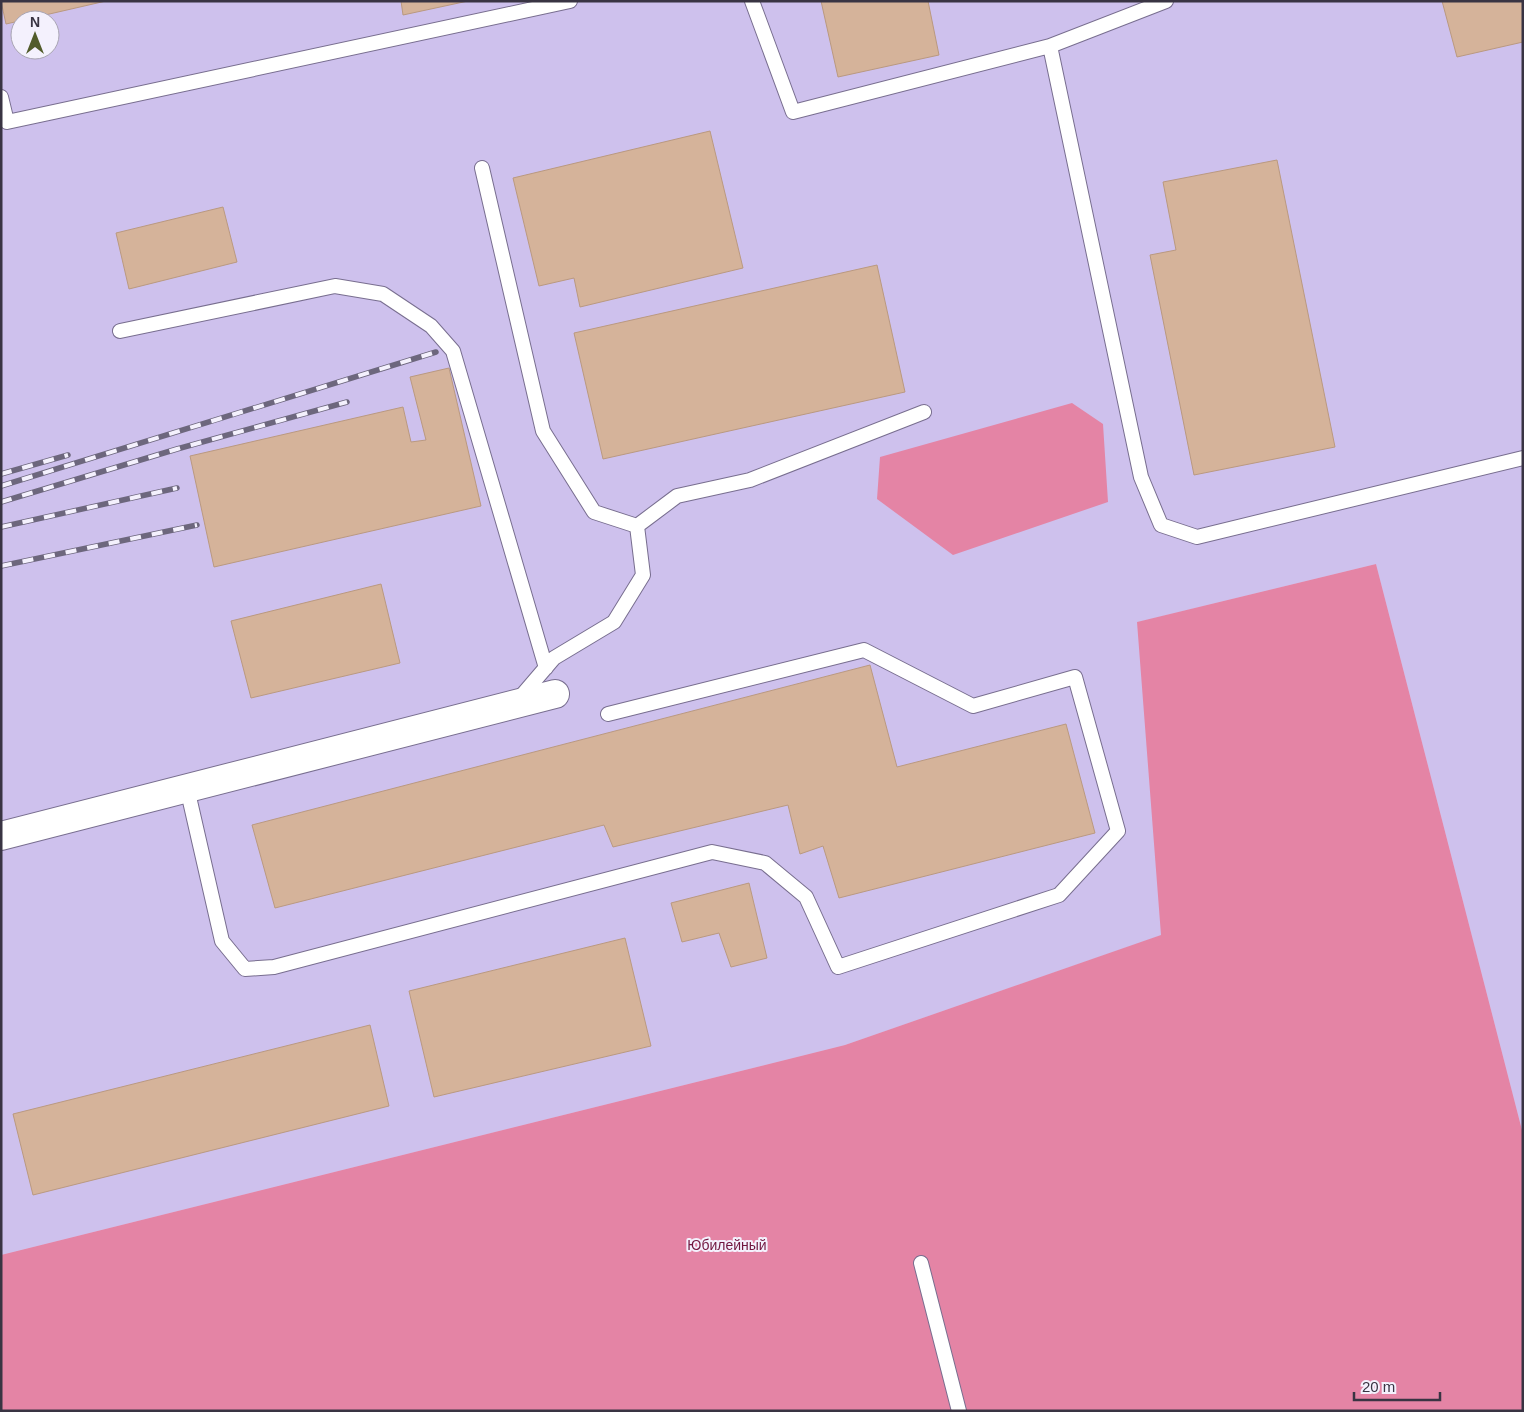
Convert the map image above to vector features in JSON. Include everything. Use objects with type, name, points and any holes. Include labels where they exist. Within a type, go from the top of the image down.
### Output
[{"type":"street","points":[[1,836],[555,694]]},
{"type":"lane","points":[[1,97],[7,122],[570,1]]},
{"type":"lane","points":[[752,1],[793,112],[1050,46],[1166,1]]},
{"type":"lane","points":[[1050,46],[1141,477],[1161,525],[1196,537],[1523,458]]},
{"type":"lane","points":[[482,168],[543,432],[594,512],[637,526]]},
{"type":"lane","points":[[120,331],[335,286],[383,294],[431,326],[453,351],[546,668]]},
{"type":"lane","points":[[637,526],[677,496],[750,480],[924,412]]},
{"type":"lane","points":[[515,705],[554,658],[614,622],[643,575],[637,526]]},
{"type":"lane","points":[[187,788],[222,941],[245,968],[274,967],[712,852],[765,863],[806,897],[838,967],[1059,895],[1118,831],[1075,677],[973,706],[864,650],[608,714]]},
{"type":"lane","points":[[921,1263],[959,1411]]},
{"type":"shaded area","points":[[1,1],[1523,1],[1523,1134],[1376,564],[1138,622],[1162,935],[845,1045],[1,1255]]},
{"type":"green space","points":[[1072,403],[1103,424],[1108,502],[953,555],[877,499],[880,457]]},
{"type":"green space","name":"Юбилейный","points":[[1376,564],[1523,1134],[1523,1411],[1,1411],[1,1255],[845,1045],[1161,935],[1137,622]]},
{"type":"building","points":[[1,1],[106,1],[60,12],[60,10],[10,10],[10,23],[6,24]]},
{"type":"building","points":[[401,1],[468,1],[403,15]]},
{"type":"building","points":[[821,1],[928,1],[939,55],[838,77]]},
{"type":"building","points":[[1442,1],[1523,1],[1523,42],[1457,57]]},
{"type":"building","points":[[710,131],[743,268],[580,307],[574,278],[539,286],[513,178]]},
{"type":"building","points":[[1277,160],[1335,447],[1194,475],[1150,255],[1176,250],[1163,182]]},
{"type":"building","points":[[223,207],[237,262],[129,289],[116,233]]},
{"type":"building","points":[[877,265],[905,392],[603,459],[574,333]]},
{"type":"building","points":[[449,368],[481,506],[214,567],[190,456],[403,407],[411,442],[426,440],[410,377]]},
{"type":"building","points":[[381,584],[400,663],[251,698],[231,621]]},
{"type":"building","points":[[870,665],[897,767],[1066,724],[1095,833],[839,898],[823,846],[800,854],[788,805],[613,847],[604,825],[275,908],[252,825]]},
{"type":"building","points":[[749,883],[767,958],[731,967],[719,933],[682,942],[671,903]]},
{"type":"building","points":[[625,938],[651,1046],[434,1097],[409,991]]},
{"type":"building","points":[[370,1025],[389,1106],[33,1195],[13,1114]]},
{"type":"railway","points":[[1,486],[436,352]]},
{"type":"railway","points":[[1,502],[177,449],[347,402]]},
{"type":"railway","points":[[1,474],[68,455]]},
{"type":"railway","points":[[1,527],[177,488]]},
{"type":"railway","points":[[1,566],[197,525]]}]
